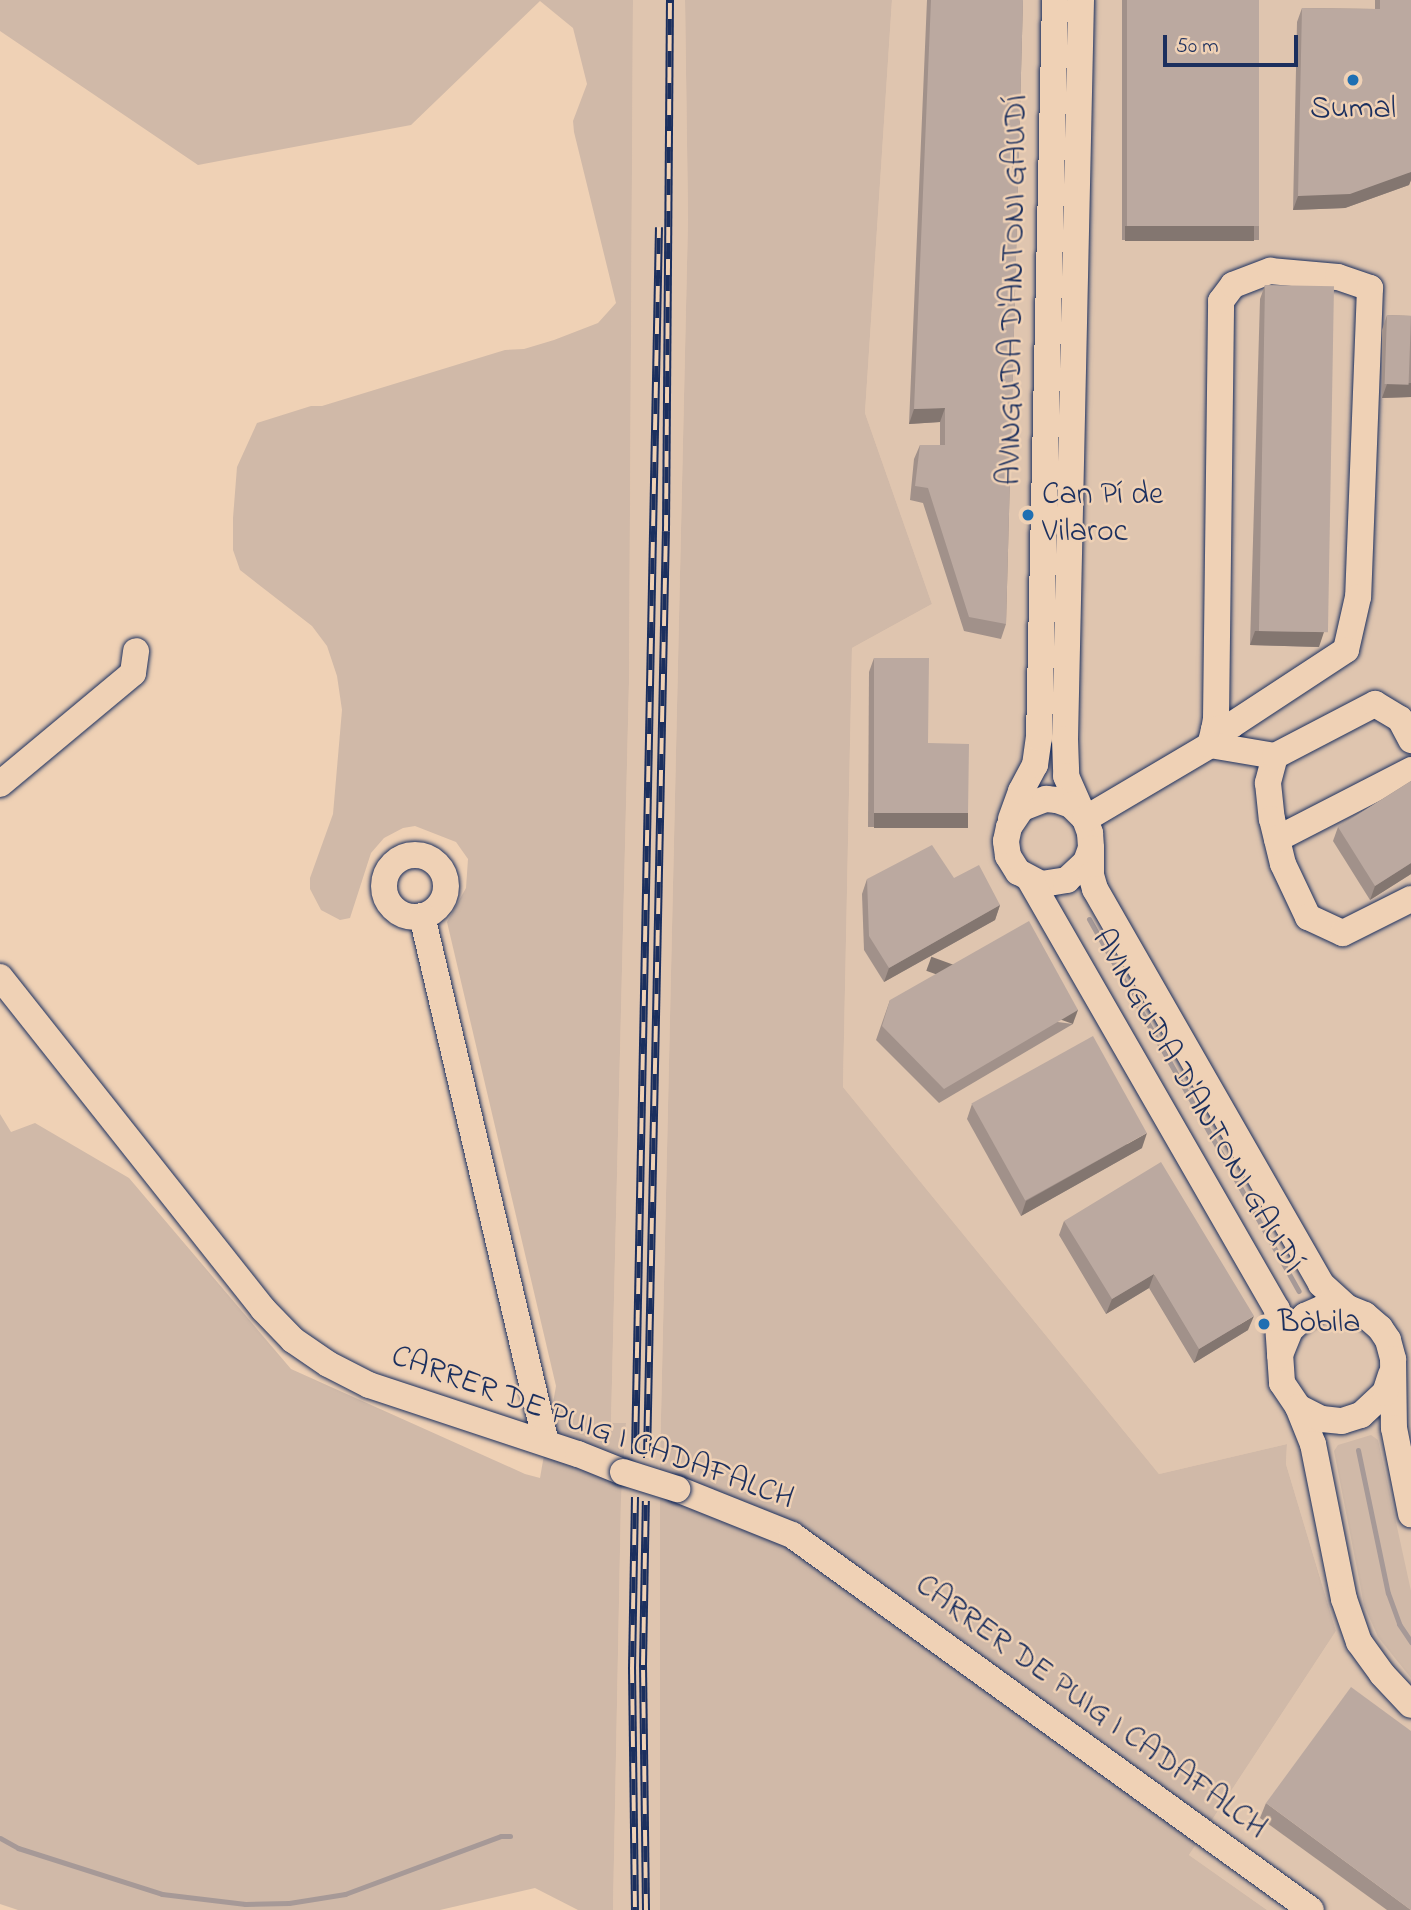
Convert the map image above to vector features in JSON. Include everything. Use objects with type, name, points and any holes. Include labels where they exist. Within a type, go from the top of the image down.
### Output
[{"type":"street","name":"AVINGUDA D'ANTONI GAUDÍ","points":[[1009,827],[1021,791],[1035,765],[1039,738],[1055,0]]},
{"type":"street","name":"AVINGUDA D'ANTONI GAUDÍ","points":[[1081,0],[1065,739],[1066,776],[1084,819]]},
{"type":"street","points":[[1084,819],[1212,738],[1346,650],[1358,597],[1370,288],[1338,277],[1270,271],[1233,285],[1221,301],[1216,719],[1212,738]]},
{"type":"street","points":[[0,784],[133,673],[136,651]]},
{"type":"street","points":[[1212,738],[1275,756],[1375,704],[1400,719],[1411,740]]},
{"type":"street","points":[[1275,756],[1268,783],[1277,839],[1283,864],[1308,917],[1343,933],[1411,899]]},
{"type":"street","points":[[1277,839],[1411,770]]},
{"type":"street","points":[[1046,799],[1071,806],[1084,819],[1090,833],[1091,848],[1079,872],[1056,884],[1030,880],[1018,872],[1008,856],[1006,841],[1009,827],[1022,808],[1046,799]]},
{"type":"street","name":"AVINGUDA D'ANTONI GAUDÍ","points":[[1091,848],[1091,875],[1095,889],[1321,1284],[1348,1308],[1365,1315],[1380,1328],[1388,1340],[1394,1428],[1411,1514]]},
{"type":"street","name":"AVINGUDA D'ANTONI GAUDÍ","points":[[1030,880],[1277,1309],[1282,1383],[1298,1407],[1312,1444],[1344,1599],[1359,1642],[1382,1674],[1411,1705]]},
{"type":"street","points":[[422,916],[547,1443]]},
{"type":"street","name":"CARRER DE PUIG I CADAFALCH","points":[[0,977],[263,1309],[293,1340],[328,1364],[369,1385],[677,1489],[792,1535],[1311,1910]]},
{"type":"street","name":"AVINGUDA D'ANTONI GAUDÍ","points":[[1279,1363],[1281,1347],[1290,1329],[1305,1316],[1323,1308],[1348,1308]]},
{"type":"street","points":[[1298,1407],[1322,1419],[1342,1421],[1361,1415],[1385,1393],[1392,1370]]},
{"type":"shaded area","points":[[0,0],[633,0],[629,683],[611,1423],[626,1423],[621,1500],[613,1910],[578,1910],[535,1888],[440,1910],[18,1910],[0,1904],[0,1114],[11,1132],[35,1123],[129,1178],[291,1369],[525,1474],[540,1478],[556,1386],[447,922],[466,888],[468,859],[456,842],[415,826],[403,828],[384,838],[371,853],[350,918],[340,920],[321,910],[310,889],[310,878],[333,814],[342,710],[337,676],[327,646],[312,626],[240,570],[233,550],[233,518],[237,467],[257,423],[505,350],[524,349],[554,340],[598,323],[616,303],[574,132],[573,121],[587,84],[573,28],[540,1],[411,125],[198,165],[0,31]]},
{"type":"shaded area","points":[[633,0],[685,0],[688,218],[660,1460],[660,1910],[613,1910],[621,1500],[626,1424],[611,1423],[629,683]]},
{"type":"shaded area","points":[[685,0],[892,0],[865,413],[932,604],[852,648],[843,1087],[1159,1474],[1287,1444],[1286,1464],[1336,1631],[1189,1855],[1267,1910],[660,1910],[660,1460],[688,218]]},
{"type":"shaded area","points":[[892,0],[1411,0],[1411,1910],[1267,1910],[1189,1855],[1336,1631],[1286,1464],[1287,1444],[1159,1474],[843,1087],[852,648],[932,604],[865,413]]},
{"type":"shaded area","points":[[1371,1435],[1378,1440],[1411,1591],[1411,1678],[1378,1637],[1364,1605],[1334,1451],[1338,1445]]},
{"type":"building","points":[[931,0],[1023,0],[1006,624],[969,617],[928,488],[915,486],[920,445],[945,445],[945,408],[914,409]]},
{"type":"building","points":[[1127,0],[1259,0],[1259,226],[1127,226]]},
{"type":"building","name":"Sumal","points":[[1380,0],[1411,0],[1411,172],[1350,194],[1298,196],[1302,8],[1380,9]]},
{"type":"building","points":[[1265,285],[1334,286],[1328,632],[1259,631]]},
{"type":"building","points":[[1387,315],[1411,316],[1409,385],[1385,384]]},
{"type":"building","points":[[874,658],[929,658],[928,743],[969,744],[968,813],[874,813]]},
{"type":"building","points":[[1411,781],[1411,863],[1375,886],[1338,827]]},
{"type":"building","points":[[932,845],[954,878],[979,865],[1000,905],[889,968],[869,936],[867,879]]},
{"type":"building","points":[[1029,921],[1078,1010],[944,1089],[882,1026],[890,1000]]},
{"type":"building","points":[[1093,1036],[1147,1133],[1025,1200],[971,1103]]},
{"type":"building","points":[[1161,1162],[1254,1316],[1199,1349],[1154,1274],[1112,1299],[1064,1221]]},
{"type":"building","points":[[1351,1687],[1411,1731],[1411,1910],[1266,1803]]},
{"type":"waterway","points":[[1089,919],[1299,1291]]},
{"type":"waterway","points":[[1358,1450],[1388,1593],[1399,1624],[1411,1642]]},
{"type":"waterway","points":[[0,1838],[18,1848],[162,1894],[245,1904],[289,1903],[345,1894],[501,1836],[510,1836]]},
{"type":"railway","points":[[647,1458],[666,531],[670,0]]},
{"type":"railway","points":[[635,1454],[659,227]]},
{"type":"railway","points":[[635,1497],[632,1667],[635,1910]]},
{"type":"railway","points":[[646,1501],[643,1665],[646,1910]]},
{"type":"place","name":"Sumal","points":[[1353,80]]},
{"type":"place","name":"Can Pí de Vilaroc","points":[[1028,515]]},
{"type":"place","name":"Bòbila","points":[[1264,1324]]}]
